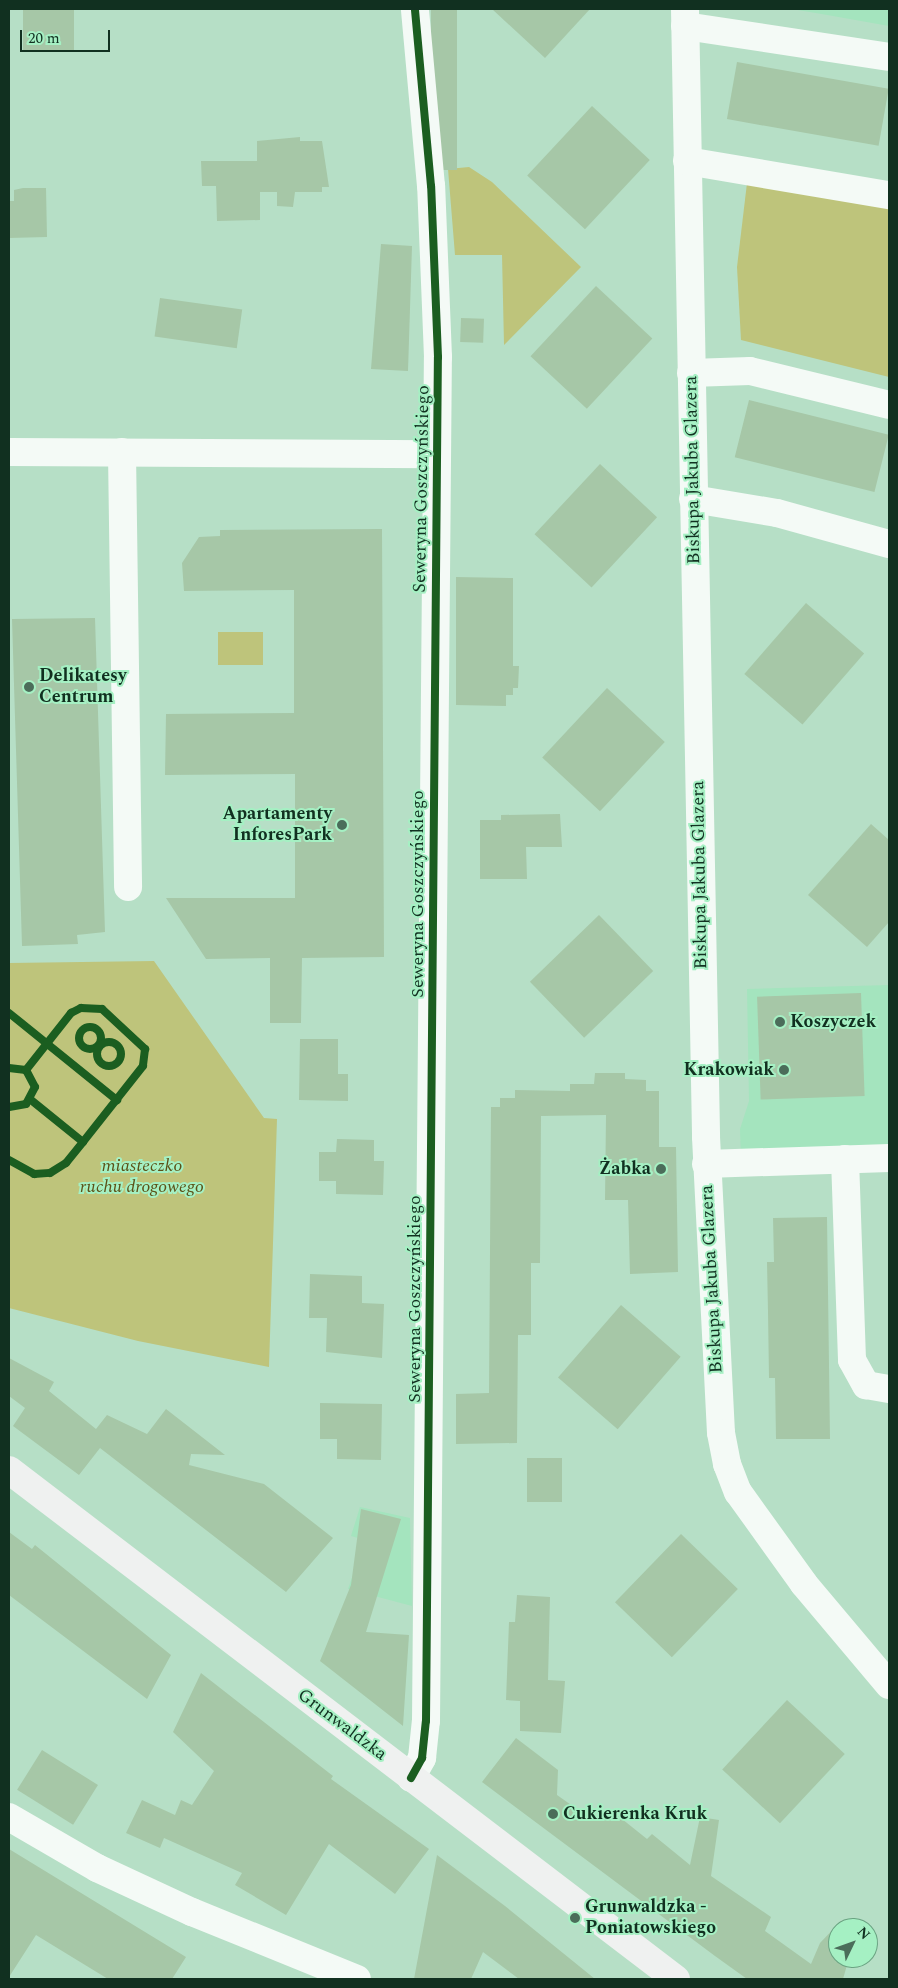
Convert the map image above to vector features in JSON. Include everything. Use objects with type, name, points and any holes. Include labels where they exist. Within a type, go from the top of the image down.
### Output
[{"type":"main road","name":"Grunwaldzka","points":[[9,1470],[676,1979]]},
{"type":"street","name":"Seweryna Goszczyńskiego","points":[[411,1778],[422,1758],[426,1721],[438,298],[415,9]]},
{"type":"street","points":[[685,17],[889,56]]},
{"type":"street","name":"Biskupa Jakuba Glazera","points":[[685,17],[706,1164],[721,1433],[726,1464],[738,1492],[804,1584],[889,1685]]},
{"type":"street","points":[[687,161],[889,195]]},
{"type":"street","points":[[691,374],[750,371],[889,406]]},
{"type":"street","points":[[9,452],[436,454]]},
{"type":"street","points":[[122,452],[128,887]]},
{"type":"street","points":[[693,499],[768,511],[889,544]]},
{"type":"street","points":[[706,1164],[889,1158]]},
{"type":"street","points":[[845,1160],[852,1360],[866,1385],[889,1389]]},
{"type":"street","points":[[9,1817],[97,1868],[192,1912],[357,1979]]},
{"type":"shaded area","points":[[792,9],[889,9],[889,26],[833,16]]},
{"type":"shaded area","points":[[889,985],[889,1157],[741,1161],[740,1129],[749,1101],[747,989]]},
{"type":"shaded area","points":[[360,1507],[410,1518],[412,1606],[348,1589],[365,1540],[351,1536]]},
{"type":"green space","points":[[469,167],[492,182],[581,267],[504,345],[502,255],[455,255],[448,169]]},
{"type":"green space","points":[[747,183],[889,208],[889,377],[741,340],[737,267]]},
{"type":"green space","points":[[218,632],[263,632],[263,665],[218,665]]},
{"type":"green space","name":"miasteczko ruchu drogowego","points":[[154,961],[264,1118],[277,1119],[269,1367],[138,1341],[9,1308],[9,963]]},
{"type":"building","points":[[23,9],[74,9],[74,50],[23,50]]},
{"type":"building","points":[[431,9],[457,9],[457,170],[431,170]]},
{"type":"building","points":[[492,9],[590,9],[545,58]]},
{"type":"building","points":[[737,62],[889,89],[879,146],[727,119]]},
{"type":"building","points":[[592,106],[650,160],[585,229],[527,175]]},
{"type":"building","points":[[300,137],[300,141],[322,141],[329,187],[322,187],[322,192],[295,192],[293,207],[277,206],[277,192],[260,192],[260,220],[217,221],[216,186],[202,186],[201,161],[257,161],[257,141]]},
{"type":"building","points":[[46,188],[47,237],[9,238],[9,201],[14,201],[14,190]]},
{"type":"building","points":[[381,244],[412,246],[408,371],[371,369]]},
{"type":"building","points":[[596,286],[652,339],[587,409],[531,356]]},
{"type":"building","points":[[160,298],[242,310],[237,348],[155,337]]},
{"type":"building","points":[[461,318],[484,319],[483,343],[460,342]]},
{"type":"building","points":[[749,400],[889,435],[874,492],[735,457]]},
{"type":"building","points":[[600,464],[657,517],[592,587],[535,534]]},
{"type":"building","points":[[382,529],[384,957],[302,958],[301,1023],[270,1023],[270,958],[206,959],[166,898],[295,898],[295,774],[165,775],[166,714],[294,713],[294,590],[184,591],[182,563],[199,537],[220,536],[220,530]]},
{"type":"building","points":[[456,577],[513,578],[513,666],[519,666],[518,688],[513,688],[513,695],[506,695],[506,706],[456,705]]},
{"type":"building","points":[[806,603],[864,654],[802,724],[744,674]]},
{"type":"building","points":[[95,618],[105,932],[77,935],[78,944],[22,946],[12,619]]},
{"type":"building","points":[[607,688],[665,742],[600,811],[542,757]]},
{"type":"building","points":[[560,814],[562,847],[526,847],[527,879],[480,879],[480,820],[501,820],[501,815]]},
{"type":"building","points":[[871,824],[889,840],[889,922],[867,947],[808,895]]},
{"type":"building","points":[[599,915],[653,971],[584,1038],[530,982]]},
{"type":"building","points":[[861,993],[865,1096],[761,1100],[757,997]]},
{"type":"building","points":[[300,1039],[338,1039],[338,1074],[348,1074],[348,1101],[299,1100]]},
{"type":"building","points":[[595,1073],[625,1073],[625,1079],[646,1080],[646,1091],[659,1091],[659,1147],[676,1147],[678,1272],[630,1274],[628,1200],[605,1200],[606,1115],[541,1116],[540,1263],[531,1263],[531,1335],[518,1335],[517,1443],[456,1444],[456,1394],[489,1393],[491,1107],[500,1107],[500,1098],[515,1098],[515,1090],[570,1091],[570,1084],[594,1084]]},
{"type":"building","points":[[337,1139],[374,1140],[374,1161],[384,1161],[383,1195],[336,1194],[336,1181],[319,1181],[319,1152],[336,1152]]},
{"type":"building","points":[[827,1217],[830,1439],[776,1439],[775,1378],[769,1378],[767,1262],[774,1262],[773,1218]]},
{"type":"building","points":[[310,1274],[362,1276],[362,1303],[384,1304],[382,1358],[326,1352],[327,1318],[309,1318]]},
{"type":"building","points":[[621,1305],[681,1357],[618,1429],[558,1377]]},
{"type":"building","points":[[9,1358],[54,1382],[49,1391],[96,1429],[107,1415],[147,1434],[166,1409],[225,1455],[191,1454],[189,1465],[264,1484],[333,1538],[286,1592],[100,1448],[79,1475],[13,1426],[25,1408],[9,1396]]},
{"type":"building","points":[[320,1403],[382,1404],[381,1460],[337,1459],[337,1439],[320,1439]]},
{"type":"building","points":[[527,1458],[562,1458],[562,1502],[527,1502]]},
{"type":"building","points":[[361,1509],[401,1519],[366,1632],[409,1635],[403,1726],[320,1661],[351,1585]]},
{"type":"building","points":[[9,1532],[32,1549],[35,1545],[171,1655],[147,1699],[9,1595]]},
{"type":"building","points":[[681,1534],[738,1589],[672,1657],[615,1602]]},
{"type":"building","points":[[517,1595],[550,1597],[548,1680],[565,1681],[561,1733],[520,1731],[520,1701],[506,1700],[509,1622],[515,1622]]},
{"type":"building","points":[[201,1673],[333,1776],[331,1779],[429,1849],[395,1894],[329,1844],[286,1915],[235,1885],[242,1873],[164,1838],[160,1848],[126,1833],[142,1800],[175,1815],[181,1800],[192,1805],[214,1771],[173,1732]]},
{"type":"building","points":[[787,1700],[845,1754],[780,1823],[722,1769]]},
{"type":"building","points":[[516,1738],[558,1770],[557,1795],[594,1821],[612,1811],[647,1839],[652,1834],[690,1865],[700,1817],[719,1820],[711,1876],[771,1917],[765,1931],[811,1964],[820,1943],[828,1935],[828,1968],[846,1968],[843,1979],[747,1979],[482,1782]]},
{"type":"building","points":[[42,1750],[98,1785],[73,1825],[17,1790]]},
{"type":"building","points":[[9,1849],[186,1957],[172,1979],[108,1979],[36,1935],[9,1977]]},
{"type":"building","points":[[437,1855],[505,1906],[595,1979],[519,1979],[483,1952],[471,1979],[414,1979]]},
{"type":"cycle path","points":[[411,1778],[422,1758],[426,1721],[438,357],[431,186],[415,9]]},
{"type":"cycle path","points":[[26,1070],[71,1013],[81,1008],[102,1009],[145,1049],[143,1066],[83,1142],[31,1100]]},
{"type":"cycle path","points":[[9,1013],[117,1100]]},
{"type":"cycle path","points":[[90,1027],[98,1030],[101,1038],[98,1046],[90,1049],[82,1046],[79,1038],[82,1030],[90,1027]]},
{"type":"cycle path","points":[[109,1042],[117,1046],[121,1054],[117,1062],[109,1066],[101,1062],[97,1054],[101,1046],[109,1042]]},
{"type":"cycle path","points":[[9,1068],[26,1070],[35,1087],[26,1104],[9,1107]]},
{"type":"cycle path","points":[[9,1160],[34,1174],[50,1173],[66,1163],[83,1142]]},
{"type":"place","name":"Delikatesy Centrum","points":[[29,687]]},
{"type":"place","name":"Apartamenty InforesPark","points":[[342,825]]},
{"type":"place","name":"Koszyczek","points":[[780,1022]]},
{"type":"place","name":"Krakowiak","points":[[784,1070]]},
{"type":"place","name":"Żabka","points":[[661,1169]]},
{"type":"place","name":"Cukierenka Kruk","points":[[553,1814]]},
{"type":"place","name":"Grunwaldzka - Poniatowskiego","points":[[575,1918]]}]
